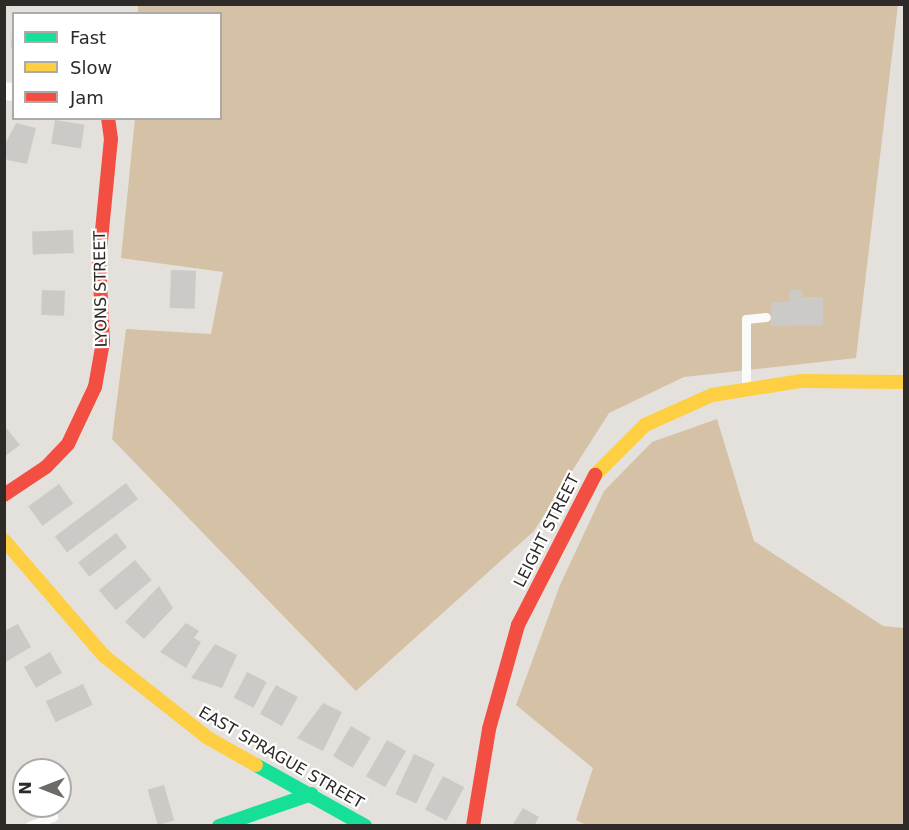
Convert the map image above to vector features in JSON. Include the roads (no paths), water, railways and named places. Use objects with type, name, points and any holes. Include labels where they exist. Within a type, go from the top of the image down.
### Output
[{"type":"street","name":"LYONS STREET","points":[[4,495],[46,467],[68,444],[95,387],[103,342],[99,261],[111,139],[108,120]]},
{"type":"street","name":"LEIGHT STREET","points":[[473,825],[489,729],[518,625],[576,504],[605,460],[645,424],[712,395],[800,381],[904,382]]},
{"type":"street","name":"EAST SPRAGUE STREET","points":[[4,540],[104,656],[148,692],[208,738],[365,825]]},
{"type":"street","points":[[219,825],[312,794]]},
{"type":"lane","points":[[746,389],[746,319],[766,317]]},
{"type":"lane","points":[[29,825],[50,818]]}]
